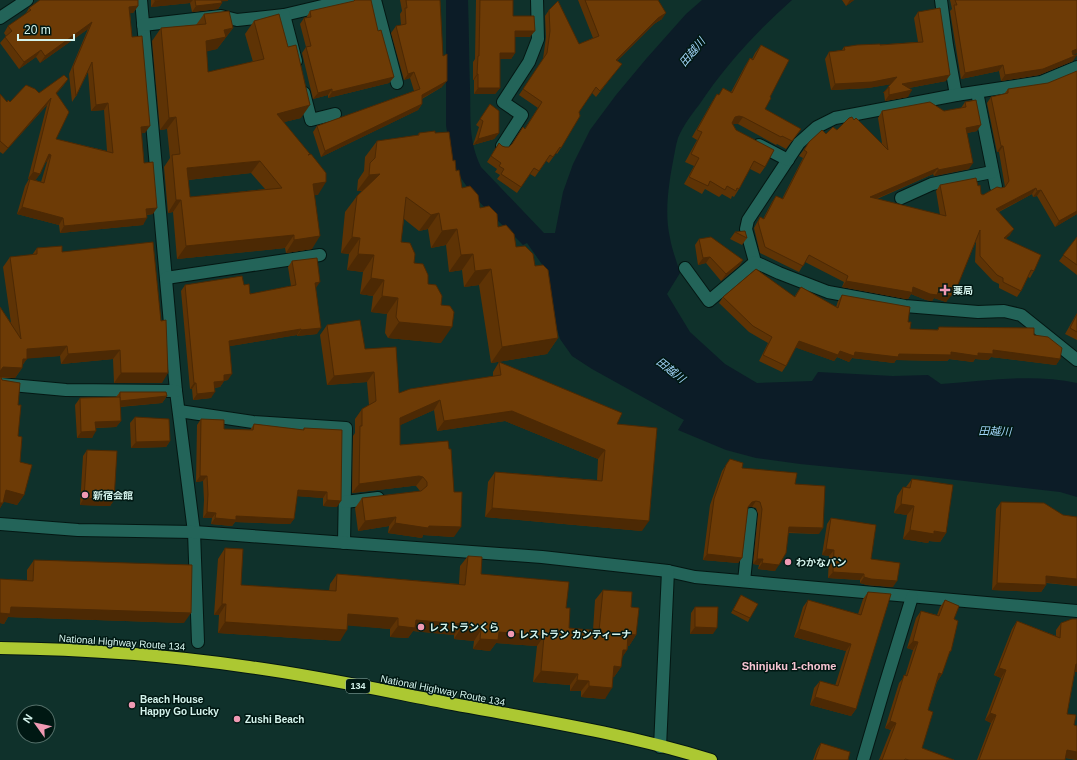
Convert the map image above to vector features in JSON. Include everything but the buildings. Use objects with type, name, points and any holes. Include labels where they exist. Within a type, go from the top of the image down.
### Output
[{"type":"highway","name":"National Highway Route 134","points":[[0,648],[117,652],[181,658],[250,667],[602,732],[711,760]]},
{"type":"street","points":[[0,18],[27,0]]},
{"type":"street","points":[[141,0],[176,391],[194,532],[198,642]]},
{"type":"street","points":[[143,25],[221,16],[237,20],[284,14],[348,0]]},
{"type":"street","points":[[375,0],[397,83]]},
{"type":"street","points":[[502,146],[522,115],[503,102],[529,62],[538,39],[537,0]]},
{"type":"street","points":[[941,0],[956,95]]},
{"type":"street","points":[[284,14],[311,120],[335,114]]},
{"type":"street","points":[[755,262],[746,229],[748,220],[799,143],[817,127],[835,118],[956,95],[1041,82],[1077,67]]},
{"type":"street","points":[[977,92],[996,187]]},
{"type":"street","points":[[747,138],[788,160]]},
{"type":"street","points":[[901,198],[932,184],[992,172]]},
{"type":"street","points":[[166,278],[320,254]]},
{"type":"street","points":[[685,268],[709,301],[755,262]]},
{"type":"street","points":[[755,262],[828,292],[905,306],[978,312],[1004,311],[1021,315],[1077,360]]},
{"type":"street","points":[[0,384],[66,390],[176,391]]},
{"type":"street","points":[[179,411],[253,422],[346,428],[344,543]]},
{"type":"street","points":[[345,502],[390,496]]},
{"type":"street","points":[[744,581],[751,514]]},
{"type":"street","points":[[0,524],[78,530],[194,532],[542,557],[668,571],[695,577],[912,598],[1077,611]]},
{"type":"street","points":[[660,747],[668,571]]},
{"type":"street","points":[[863,760],[912,598]]},
{"type":"water","name":"田越川","points":[[446,0],[468,0],[471,129],[474,148],[481,167],[544,233],[555,233],[563,192],[573,164],[590,130],[616,95],[686,14],[702,0],[792,0],[766,24],[720,76],[690,117],[678,138],[669,187],[667,218],[671,242],[680,273],[667,294],[690,332],[725,364],[757,383],[812,381],[818,372],[893,376],[928,375],[941,384],[1026,378],[1060,380],[1077,383],[1077,497],[1060,492],[800,464],[756,458],[726,450],[678,430],[684,420],[592,369],[572,356],[560,339],[551,309],[546,270],[527,243],[523,245],[466,186],[453,162],[446,125]]},
{"type":"place","name":"薬局","points":[[945,290]]},
{"type":"place","name":"新宿会館","points":[[85,495]]},
{"type":"place","name":"わかなパン","points":[[788,562]]},
{"type":"place","name":"レストランくら","points":[[421,627]]},
{"type":"place","name":"レストラン カンティーナ","points":[[511,634]]},
{"type":"place","name":"Beach House Happy Go Lucky","points":[[132,705]]},
{"type":"place","name":"Zushi Beach","points":[[237,719]]},
{"type":"district","name":"Shinjuku 1-chome","points":[[789,666]]}]
